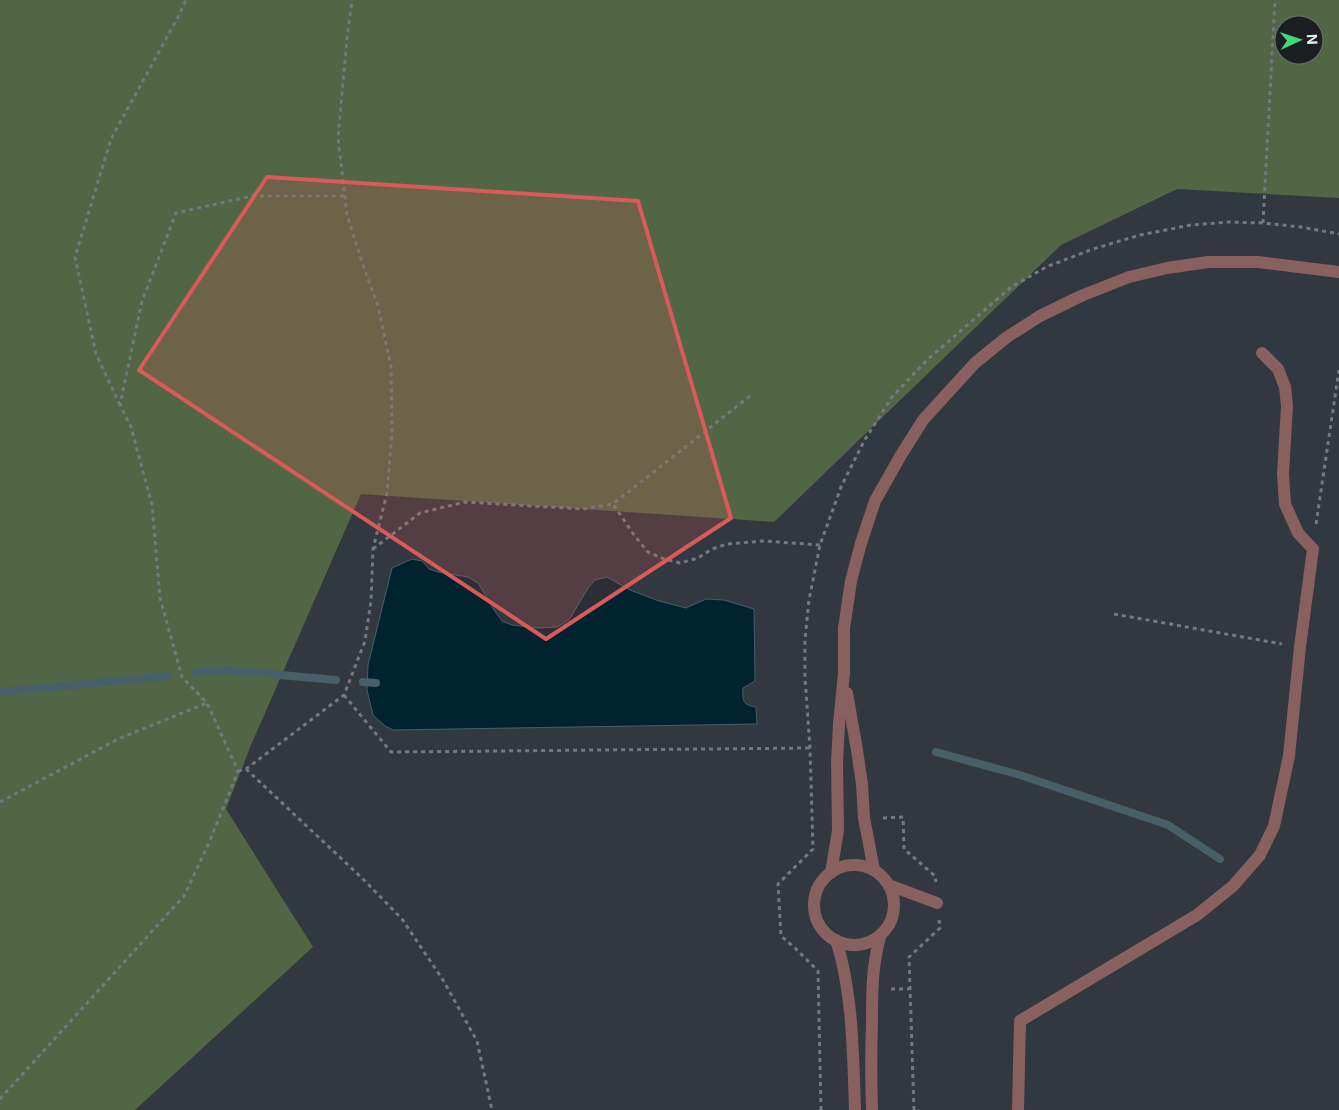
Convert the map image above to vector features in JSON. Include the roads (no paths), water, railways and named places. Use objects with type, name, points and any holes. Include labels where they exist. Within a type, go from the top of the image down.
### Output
[{"type":"street","points":[[831,873],[838,830],[837,763],[844,673],[844,628],[851,581],[861,543],[876,501],[923,420],[975,363],[1007,338],[1040,316],[1081,296],[1129,277],[1167,268],[1208,262],[1258,262],[1339,272]]},
{"type":"street","points":[[1018,1110],[1020,1021],[1196,916],[1232,886],[1260,855],[1274,826],[1289,756],[1312,549],[1298,533],[1285,504],[1282,474],[1287,406],[1285,387],[1278,369],[1262,353]]},
{"type":"street","points":[[844,673],[858,758],[867,836],[874,870]]},
{"type":"street","points":[[852,865],[874,870],[889,885],[894,900],[894,911],[890,923],[881,934],[870,942],[856,945],[836,940],[823,930],[816,918],[815,896],[821,882],[838,869],[852,865]]},
{"type":"street","points":[[889,885],[937,903]]},
{"type":"street","points":[[872,1110],[872,975],[875,954],[881,934]]},
{"type":"street","points":[[836,940],[847,989],[854,1066],[855,1110]]},
{"type":"water","points":[[412,559],[422,561],[429,569],[468,577],[478,583],[502,621],[512,625],[538,628],[557,627],[569,620],[588,588],[595,580],[607,577],[630,590],[659,601],[686,608],[706,599],[724,600],[754,609],[755,681],[743,688],[743,696],[746,704],[756,707],[757,724],[393,730],[385,726],[373,715],[367,690],[368,665],[392,568]]},
{"type":"waterway","points":[[195,673],[225,670],[336,680]]},
{"type":"waterway","points":[[0,692],[168,676]]},
{"type":"waterway","points":[[363,682],[376,683]]},
{"type":"waterway","points":[[936,752],[1020,775],[1168,825],[1220,859]]}]
